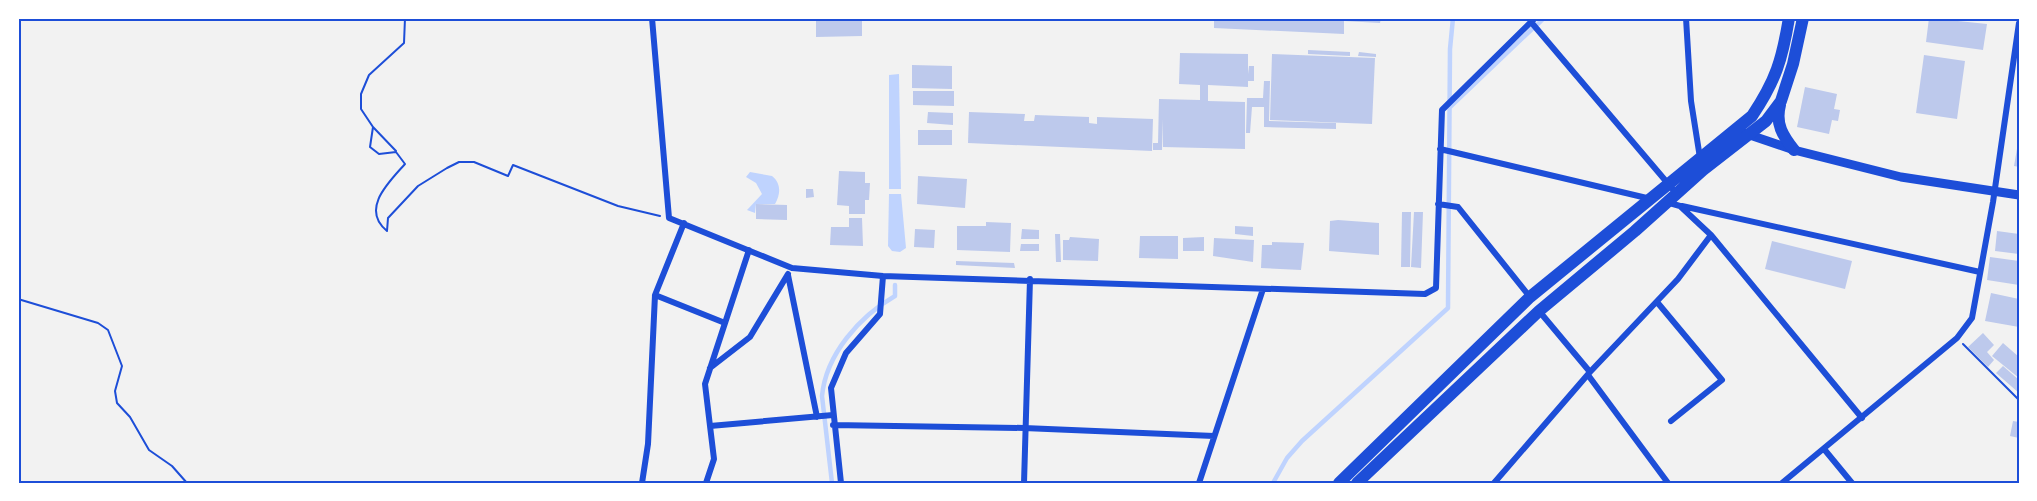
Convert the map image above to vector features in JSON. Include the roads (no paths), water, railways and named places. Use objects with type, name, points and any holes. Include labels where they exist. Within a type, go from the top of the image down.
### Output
[{"type":"highway","points":[[1357,483],[1539,310],[1703,170],[1742,131],[1768,91],[1782,61],[1789,18]]},
{"type":"highway","points":[[1794,150],[1781,130],[1778,116],[1803,18]]},
{"type":"highway","points":[[1339,483],[1530,297],[1700,156],[1742,131],[1766,121],[1781,101]]},
{"type":"street","points":[[652,18],[669,218],[792,268],[883,276],[1030,279],[1425,294],[1436,288],[1441,205],[1442,110],[1533,20],[1676,193]]},
{"type":"street","points":[[1686,18],[1691,101],[1703,170]]},
{"type":"street","points":[[1782,483],[1957,338],[1972,318],[1995,191],[2019,23]]},
{"type":"street","points":[[1742,131],[1794,150],[1901,177],[2019,195]]},
{"type":"street","points":[[1442,149],[1680,206],[1980,273]]},
{"type":"street","points":[[1441,205],[1455,206],[1530,297]]},
{"type":"street","points":[[1680,206],[1711,235],[1862,418]]},
{"type":"street","points":[[642,483],[648,444],[655,296],[684,223]]},
{"type":"street","points":[[1494,483],[1589,373],[1678,279],[1711,235]]},
{"type":"street","points":[[706,483],[714,459],[705,384],[749,250]]},
{"type":"street","points":[[710,368],[759,326],[792,268]]},
{"type":"street","points":[[788,275],[819,416]]},
{"type":"street","points":[[841,483],[831,415],[831,388],[835,374],[846,353],[881,309],[883,276]]},
{"type":"street","points":[[1024,483],[1030,279]]},
{"type":"street","points":[[1199,483],[1263,289]]},
{"type":"street","points":[[655,296],[725,323]]},
{"type":"street","points":[[1657,302],[1722,380],[1671,421]]},
{"type":"street","points":[[1539,310],[1589,373],[1668,483]]},
{"type":"street","points":[[710,426],[831,415]]},
{"type":"street","points":[[833,424],[1024,428],[1214,436]]},
{"type":"street","points":[[1824,449],[1852,483]]},
{"type":"water","points":[[899,74],[901,189],[889,189],[889,75]]},
{"type":"water","points":[[750,172],[772,176],[779,189],[775,204],[756,204],[755,213],[747,210],[762,194],[756,183],[746,177]]},
{"type":"water","points":[[889,194],[901,194],[906,248],[900,252],[892,251],[888,246]]},
{"type":"waterway","points":[[1273,483],[1287,458],[1302,441],[1448,308],[1450,49],[1453,18]]},
{"type":"waterway","points":[[1538,24],[1544,18]]},
{"type":"waterway","points":[[1450,107],[1532,29]]},
{"type":"waterway","points":[[832,483],[822,396],[825,380],[830,365],[847,338],[869,314],[895,296],[895,285]]}]
